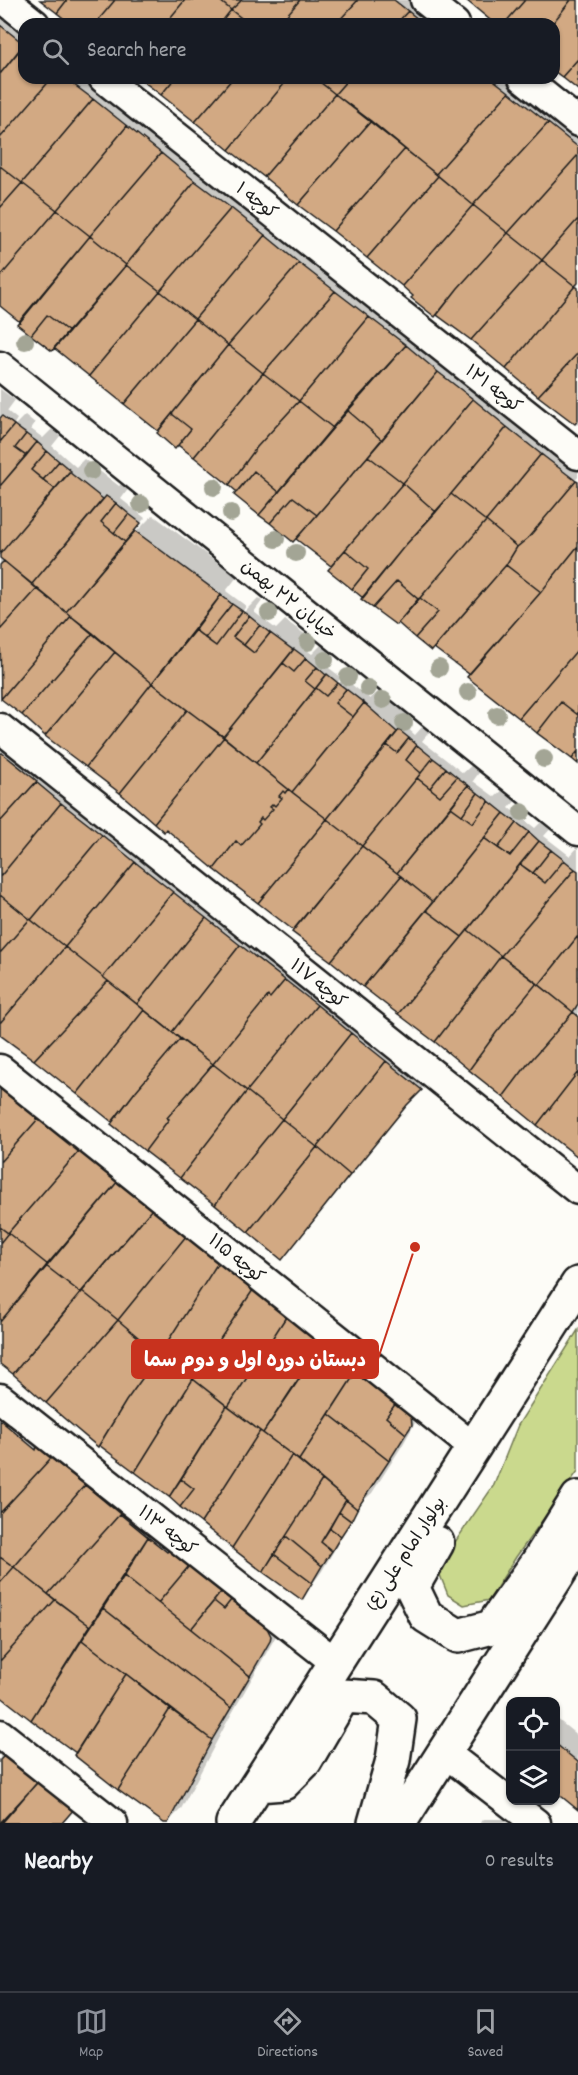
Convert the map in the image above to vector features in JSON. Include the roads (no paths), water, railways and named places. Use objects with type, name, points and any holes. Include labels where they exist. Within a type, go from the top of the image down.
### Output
[{"type":"main road","name":"بولوار امام علی (ع)","points":[[233,1823],[578,1284]]},
{"type":"main road","points":[[502,1402],[495,1453],[431,1552],[412,1587],[426,1616],[458,1636],[492,1627],[538,1562],[578,1498]]},
{"type":"main road","points":[[399,1823],[578,1543]]},
{"type":"main road","points":[[258,1785],[283,1783],[305,1761],[343,1696],[374,1698],[399,1719],[393,1760],[375,1823]]},
{"type":"street","points":[[5,0],[28,18]]},
{"type":"street","points":[[425,0],[448,18]]},
{"type":"street","name":"کوچه ۱","points":[[111,84],[411,322]]},
{"type":"street","points":[[530,84],[576,121]]},
{"type":"street","name":"کوچه ۱۲۱","points":[[411,322],[578,454]]},
{"type":"street","name":"خیابان ۲۲ بهمن","points":[[0,366],[578,831]]},
{"type":"street","name":"کوچه ۱۱۷","points":[[0,728],[578,1190]]},
{"type":"street","name":"کوچه ۱۱۵","points":[[0,1069],[473,1448]]},
{"type":"street","name":"کوچه ۱۱۳","points":[[0,1398],[336,1663]]},
{"type":"street","points":[[0,1734],[112,1823]]},
{"type":"street","points":[[444,1752],[536,1823]]},
{"type":"place","name":"دبستان دوره اول و دوم سما","points":[[415,1247]]}]
